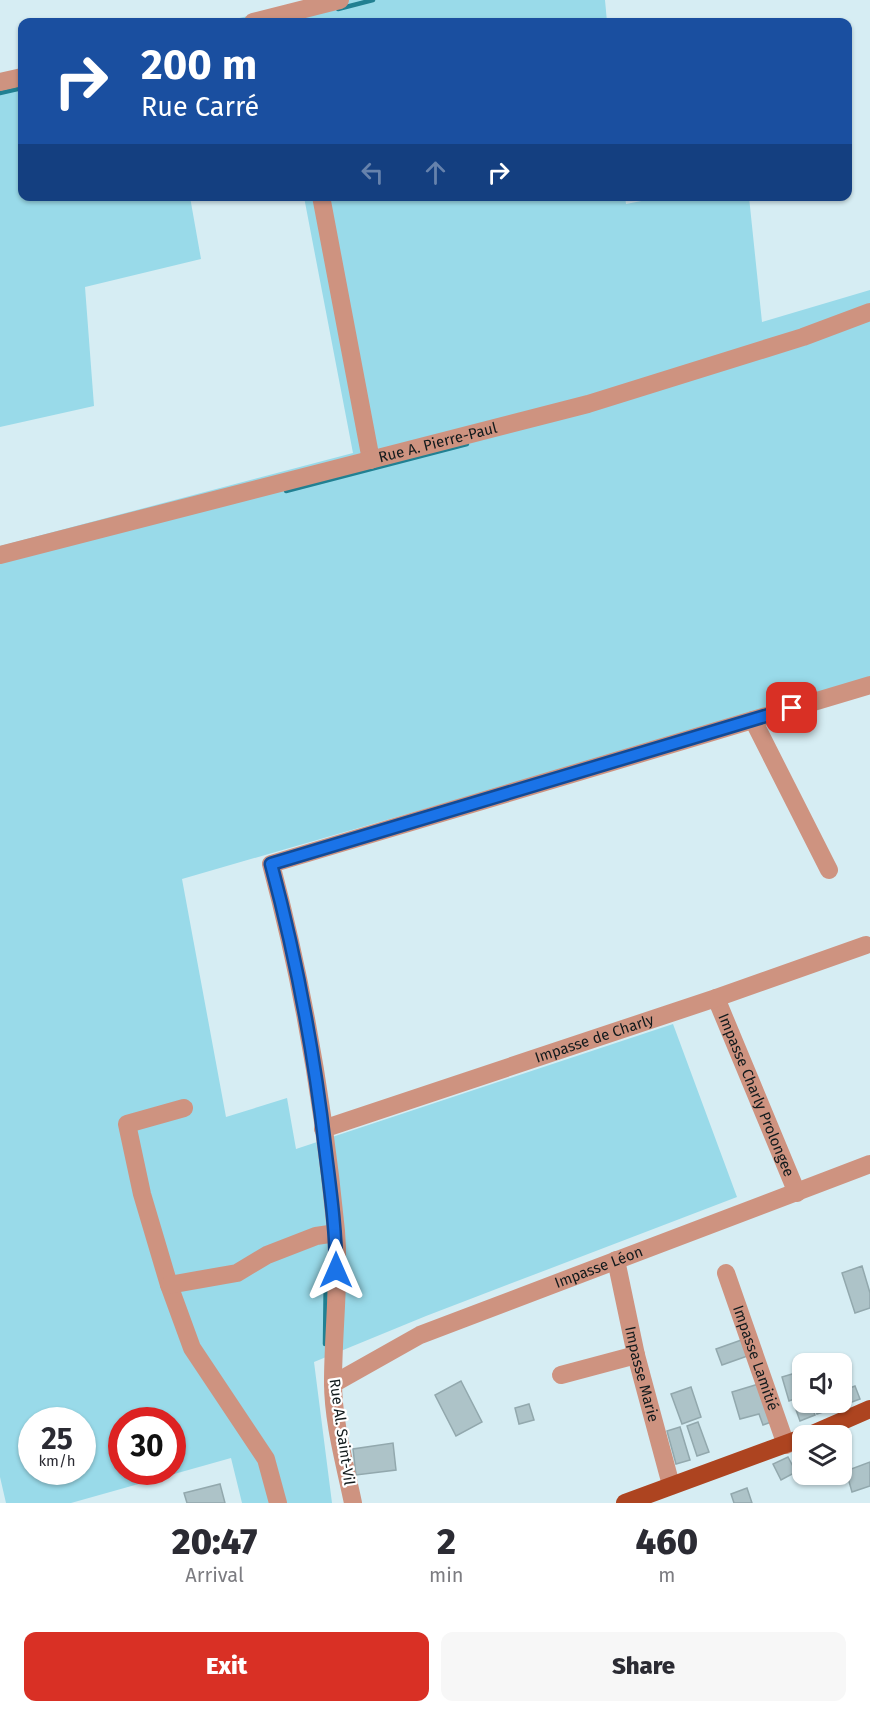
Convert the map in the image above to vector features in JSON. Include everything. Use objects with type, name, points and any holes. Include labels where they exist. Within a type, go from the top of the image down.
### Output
[{"type":"main road","points":[[833,1425],[870,1409]]},
{"type":"main road","points":[[625,1503],[792,1442]]},
{"type":"street","points":[[267,18],[340,0]]},
{"type":"street","points":[[0,82],[18,77]]},
{"type":"street","points":[[322,201],[371,460]]},
{"type":"street","name":"Rue A. Pierre-Paul","points":[[0,555],[588,404],[803,337],[870,312]]},
{"type":"street","points":[[829,870],[753,720],[870,685]]},
{"type":"street","name":"Rue Al. Saint-Vil","points":[[353,1503],[339,1431],[333,1384],[337,1306],[336,1233],[323,1129],[313,1052],[285,914],[271,864],[753,720]]},
{"type":"street","name":"Impasse de Charly","points":[[323,1129],[716,998],[866,945]]},
{"type":"street","name":"Impasse Charly Prolongee","points":[[716,998],[797,1192]]},
{"type":"street","points":[[184,1108],[127,1124],[142,1194],[169,1285],[192,1347],[266,1459],[278,1503]]},
{"type":"street","name":"Impasse Léon","points":[[333,1384],[420,1335],[870,1164]]},
{"type":"street","points":[[169,1285],[237,1273],[267,1255],[316,1236],[336,1233]]},
{"type":"street","name":"Impasse Marie","points":[[616,1260],[636,1354],[671,1485]]},
{"type":"street","name":"Impasse Lamitié","points":[[726,1273],[792,1436]]},
{"type":"street","points":[[561,1375],[636,1354]]},
{"type":"shaded area","points":[[315,0],[605,0],[607,18],[240,18]]},
{"type":"shaded area","points":[[18,72],[18,201],[191,201],[201,259],[85,287],[94,406],[0,427],[0,77]]},
{"type":"shaded area","points":[[305,201],[626,201],[626,204],[641,201],[749,201],[762,322],[870,290],[870,680],[182,879],[226,1117],[287,1098],[296,1149],[673,1024],[737,1197],[426,1316],[314,1362],[332,1503],[242,1503],[231,1458],[186,1471],[186,1407],[108,1407],[108,1485],[135,1485],[71,1503],[6,1503],[0,1477],[0,546],[353,453]]},
{"type":"building","points":[[862,1266],[870,1293],[870,1308],[855,1313],[842,1273]]},
{"type":"building","points":[[747,1338],[753,1354],[722,1365],[716,1349]]},
{"type":"building","points":[[792,1374],[792,1400],[789,1401],[782,1377]]},
{"type":"building","points":[[461,1381],[482,1422],[456,1436],[435,1395]]},
{"type":"building","points":[[762,1383],[774,1421],[763,1425],[759,1414],[740,1419],[732,1392]]},
{"type":"building","points":[[855,1386],[860,1399],[852,1402],[852,1387]]},
{"type":"building","points":[[691,1387],[701,1417],[682,1424],[671,1394]]},
{"type":"building","points":[[529,1404],[534,1420],[519,1424],[515,1408]]},
{"type":"building","points":[[797,1413],[814,1413],[815,1415],[800,1421]]},
{"type":"building","points":[[698,1422],[709,1452],[697,1456],[687,1426]]},
{"type":"building","points":[[680,1427],[690,1460],[676,1464],[667,1431]]},
{"type":"building","points":[[393,1443],[396,1470],[356,1475],[353,1449]]},
{"type":"building","points":[[788,1457],[792,1464],[792,1474],[781,1480],[773,1464]]},
{"type":"building","points":[[870,1462],[870,1486],[852,1492],[850,1485],[852,1485],[852,1469]]},
{"type":"building","points":[[220,1484],[225,1503],[187,1503],[184,1493]]},
{"type":"building","points":[[747,1488],[752,1503],[734,1503],[731,1494]]},
{"type":"waterway","points":[[338,9],[373,0]]},
{"type":"waterway","points":[[0,93],[18,89]]},
{"type":"waterway","points":[[286,491],[467,444]]},
{"type":"waterway","points":[[325,1344],[326,1262]]},
{"type":"route","points":[[336,1270],[336,1233],[313,1052],[285,914],[271,864],[792,708]]}]
